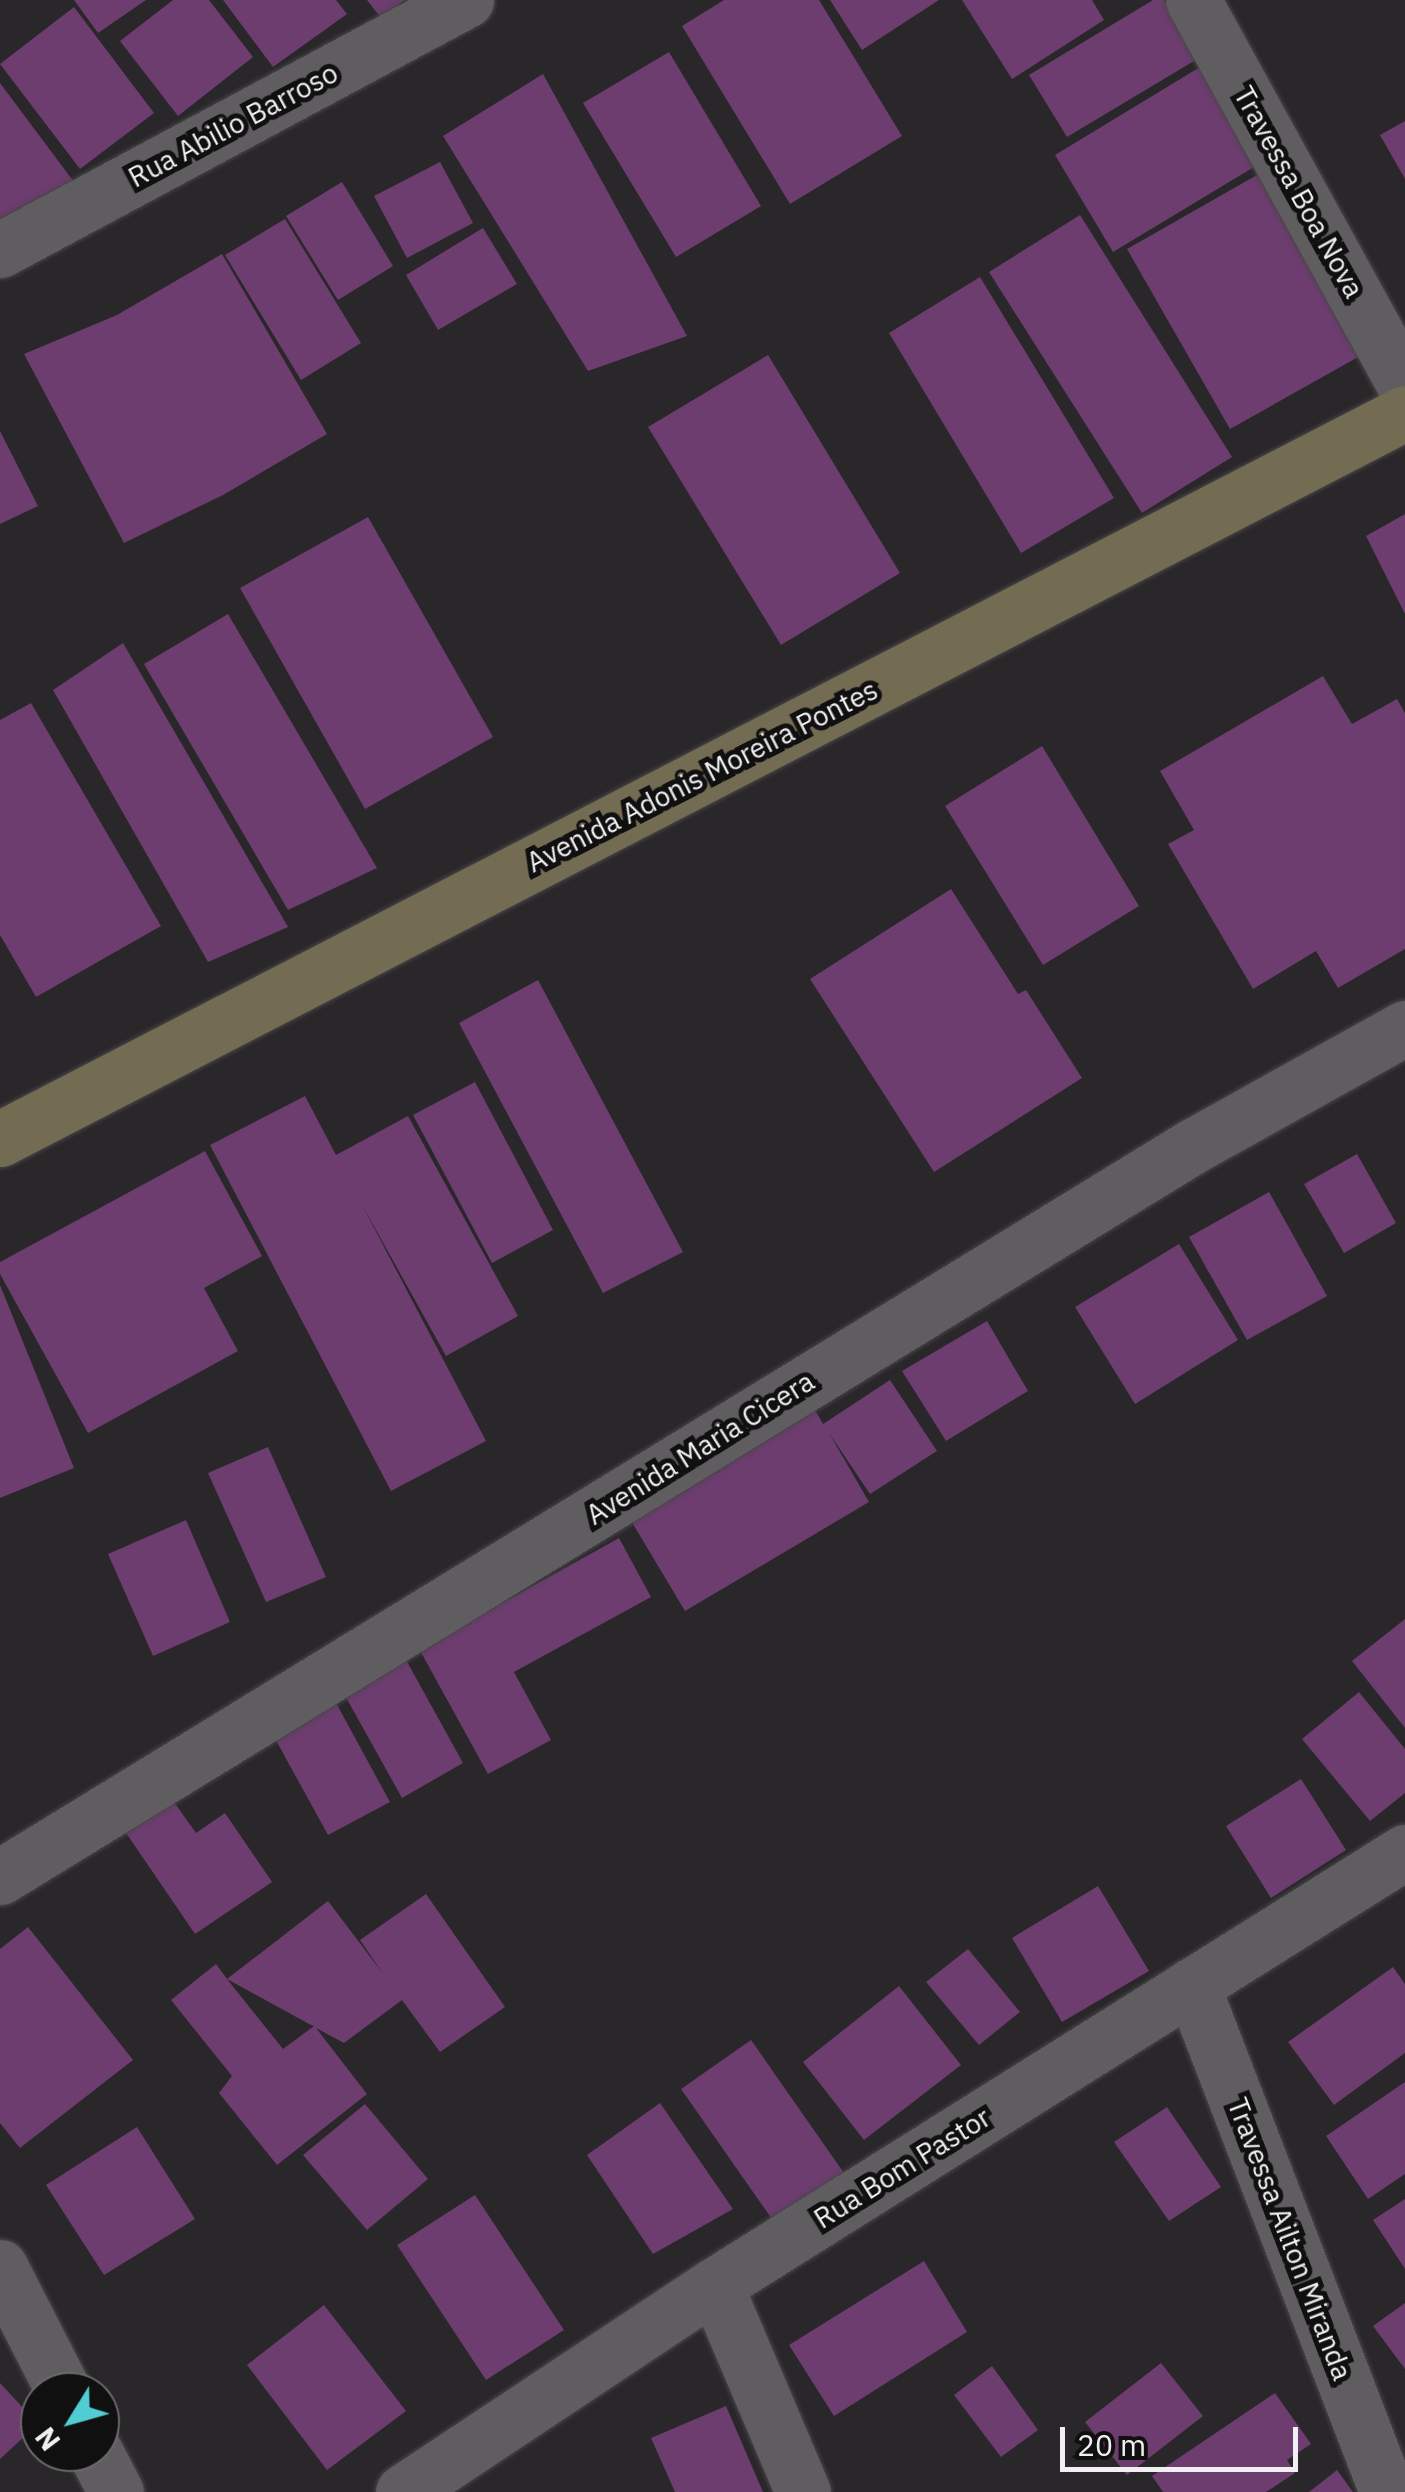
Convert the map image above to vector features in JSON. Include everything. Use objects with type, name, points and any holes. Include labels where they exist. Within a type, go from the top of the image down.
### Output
[{"type":"street","name":"Rua Abilio Barroso","points":[[0,250],[466,0]]},
{"type":"street","name":"Travessa Boa Nova","points":[[1193,0],[1405,384]]},
{"type":"street","name":"Avenida Adonis Moreira Pontes","points":[[0,1139],[1405,413]]},
{"type":"street","name":"Avenida Maria Cicera","points":[[0,1877],[1193,1146],[1405,1028]]},
{"type":"street","name":"Rua Bom Pastor","points":[[403,2492],[715,2286],[1405,1852]]},
{"type":"street","name":"Travessa Ailton Miranda","points":[[1192,1985],[1387,2492]]},
{"type":"street","points":[[0,2267],[54,2372]]},
{"type":"street","points":[[715,2286],[803,2492]]},
{"type":"building","points":[[74,0],[146,0],[98,33]]},
{"type":"building","points":[[173,0],[209,0],[253,57],[178,116],[120,41]]},
{"type":"building","points":[[223,0],[336,0],[347,14],[273,67]]},
{"type":"building","points":[[367,0],[405,0],[381,18]]},
{"type":"building","points":[[724,0],[819,0],[902,136],[790,204],[682,26]]},
{"type":"building","points":[[830,0],[939,0],[862,50]]},
{"type":"building","points":[[962,0],[1092,0],[1104,20],[1012,79]]},
{"type":"building","points":[[1153,0],[1164,0],[1199,58],[1067,137],[1029,75]]},
{"type":"building","points":[[74,7],[154,113],[80,169],[0,64]]},
{"type":"building","points":[[669,52],[761,206],[676,257],[583,103]]},
{"type":"building","points":[[1200,67],[1259,164],[1113,252],[1055,155]]},
{"type":"building","points":[[543,74],[687,336],[588,371],[443,136]]},
{"type":"building","points":[[0,83],[74,182],[0,234]]},
{"type":"building","points":[[1405,121],[1405,179],[1380,135]]},
{"type":"building","points":[[440,162],[473,223],[407,258],[374,196]]},
{"type":"building","points":[[1264,171],[1367,352],[1230,429],[1127,249]]},
{"type":"building","points":[[342,182],[393,266],[338,300],[286,216]]},
{"type":"building","points":[[1080,215],[1232,457],[1142,513],[989,272]]},
{"type":"building","points":[[285,219],[361,343],[301,380],[225,255]]},
{"type":"building","points":[[483,228],[517,284],[438,330],[406,275]]},
{"type":"building","points":[[222,254],[327,434],[223,495],[124,543],[24,354],[117,315]]},
{"type":"building","points":[[980,277],[1114,498],[1021,553],[889,333]]},
{"type":"building","points":[[768,355],[900,573],[781,645],[648,427]]},
{"type":"building","points":[[0,431],[38,506],[0,524]]},
{"type":"building","points":[[1405,514],[1405,614],[1366,536]]},
{"type":"building","points":[[368,517],[493,737],[365,809],[240,588]]},
{"type":"building","points":[[228,614],[377,868],[288,910],[144,664]]},
{"type":"building","points":[[123,643],[288,927],[208,962],[53,690]]},
{"type":"building","points":[[1323,676],[1352,724],[1397,699],[1405,713],[1405,949],[1338,988],[1316,951],[1253,989],[1168,844],[1194,830],[1160,771]]},
{"type":"building","points":[[31,703],[161,926],[36,997],[0,935],[0,720]]},
{"type":"building","points":[[1042,746],[1139,906],[1043,965],[945,806]]},
{"type":"building","points":[[951,889],[1018,994],[1026,990],[1082,1078],[934,1172],[810,979]]},
{"type":"building","points":[[538,980],[683,1252],[603,1293],[459,1023]]},
{"type":"building","points":[[475,1082],[553,1230],[492,1263],[413,1115]]},
{"type":"building","points":[[305,1096],[336,1155],[408,1116],[518,1316],[446,1356],[361,1203],[486,1441],[391,1491],[210,1145]]},
{"type":"building","points":[[205,1151],[262,1256],[204,1288],[238,1351],[88,1433],[0,1274],[0,1262]]},
{"type":"building","points":[[1357,1154],[1396,1223],[1344,1253],[1304,1184]]},
{"type":"building","points":[[1269,1192],[1327,1296],[1247,1340],[1189,1237]]},
{"type":"building","points":[[1179,1244],[1238,1340],[1135,1404],[1075,1307]]},
{"type":"building","points":[[0,1285],[74,1468],[0,1498]]},
{"type":"building","points":[[987,1321],[1028,1391],[946,1441],[902,1371]]},
{"type":"building","points":[[890,1380],[937,1451],[870,1494],[829,1433],[869,1502],[685,1611],[630,1519],[815,1410],[823,1424]]},
{"type":"building","points":[[268,1447],[326,1577],[266,1602],[208,1473]]},
{"type":"building","points":[[186,1520],[230,1622],[153,1656],[108,1554]]},
{"type":"building","points":[[619,1538],[651,1597],[514,1672],[551,1740],[488,1774],[412,1636],[476,1601],[484,1613]]},
{"type":"building","points":[[1405,1619],[1405,1728],[1352,1661]]},
{"type":"building","points":[[400,1649],[463,1763],[402,1798],[338,1683]]},
{"type":"building","points":[[329,1690],[390,1802],[328,1835],[267,1724]]},
{"type":"building","points":[[1359,1692],[1405,1749],[1405,1793],[1370,1821],[1302,1739]]},
{"type":"building","points":[[1301,1779],[1346,1850],[1271,1898],[1226,1826]]},
{"type":"building","points":[[169,1795],[196,1833],[225,1813],[272,1882],[195,1934],[122,1827]]},
{"type":"building","points":[[1098,1886],[1149,1971],[1062,2022],[1012,1938]]},
{"type":"building","points":[[426,1894],[505,2007],[440,2052],[402,2000],[344,2043],[316,2028],[367,2094],[277,2165],[219,2093],[232,2076],[171,2000],[216,1964],[227,1979],[328,1901],[384,1975],[360,1940]],"holes":[[[227,1979],[314,2026],[283,2049]]]},
{"type":"building","points":[[28,1927],[133,2060],[20,2148],[0,2123],[0,1949]]},
{"type":"building","points":[[968,1949],[1020,2012],[979,2045],[926,1982]]},
{"type":"building","points":[[1393,1967],[1405,1984],[1405,2053],[1334,2105],[1288,2042]]},
{"type":"building","points":[[899,1986],[961,2065],[864,2140],[803,2062]]},
{"type":"building","points":[[751,2040],[844,2173],[774,2222],[681,2089]]},
{"type":"building","points":[[1405,2082],[1405,2174],[1368,2199],[1326,2136]]},
{"type":"building","points":[[660,2103],[733,2209],[653,2254],[587,2155]]},
{"type":"building","points":[[365,2104],[428,2179],[367,2230],[303,2155]]},
{"type":"building","points":[[1167,2107],[1221,2187],[1169,2221],[1114,2142]]},
{"type":"building","points":[[137,2127],[195,2219],[104,2275],[46,2185]]},
{"type":"building","points":[[475,2195],[564,2330],[486,2380],[397,2245]]},
{"type":"building","points":[[1405,2199],[1405,2269],[1373,2220]]},
{"type":"building","points":[[924,2261],[967,2332],[834,2416],[789,2345]]},
{"type":"building","points":[[1405,2303],[1405,2369],[1373,2326]]},
{"type":"building","points":[[324,2305],[406,2411],[327,2470],[247,2365]]},
{"type":"building","points":[[1161,2363],[1203,2416],[1127,2475],[1085,2422]]},
{"type":"building","points":[[992,2366],[1038,2430],[1001,2457],[954,2395]]},
{"type":"building","points":[[0,2383],[20,2405],[20,2441],[0,2459]]},
{"type":"building","points":[[1275,2393],[1311,2444],[1287,2460],[1295,2473],[1266,2492],[1163,2492],[1152,2476]]},
{"type":"building","points":[[726,2406],[763,2492],[675,2492],[651,2438]]},
{"type":"building","points":[[1337,2470],[1353,2492],[1309,2492]]}]
